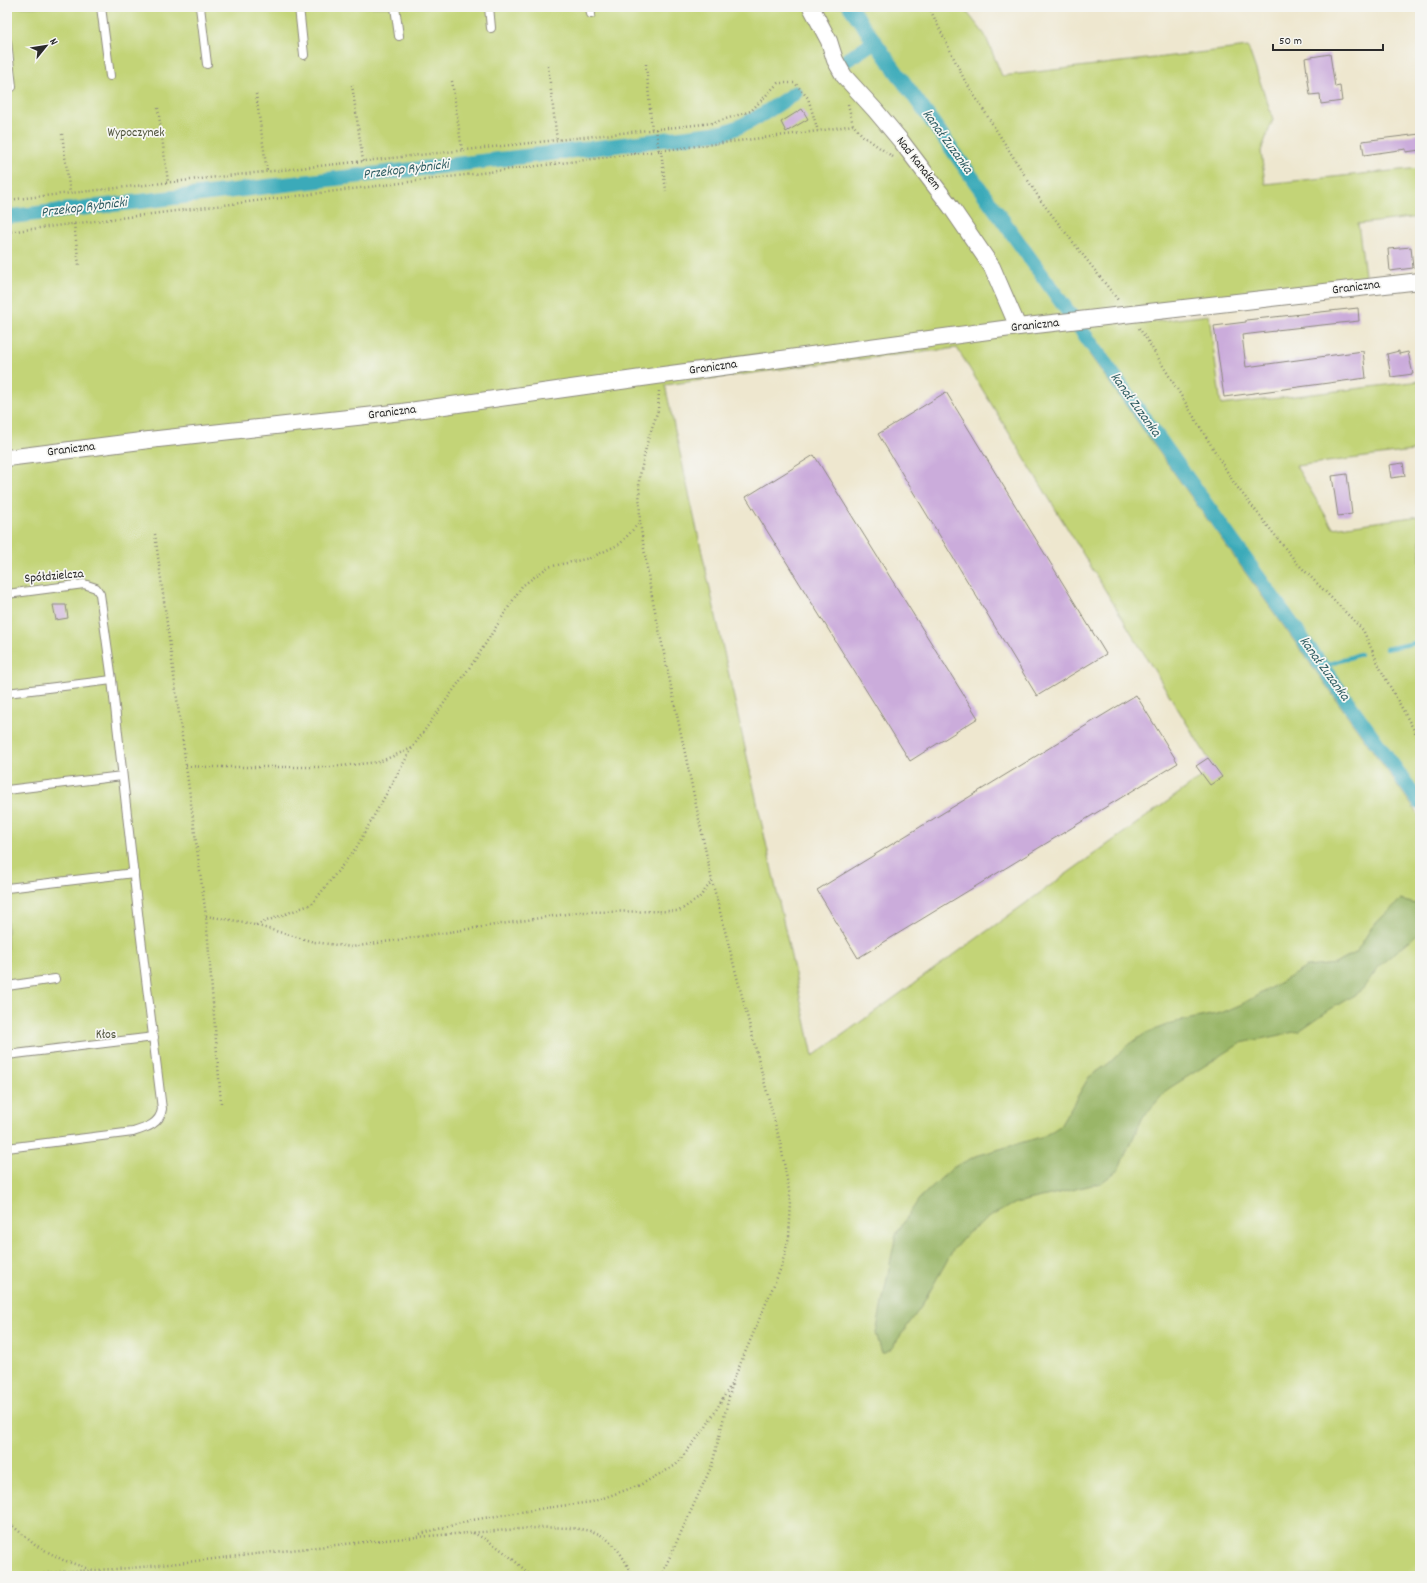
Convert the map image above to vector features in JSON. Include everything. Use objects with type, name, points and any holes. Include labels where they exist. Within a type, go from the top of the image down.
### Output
[{"type":"street","name":"Nad Kanałem","points":[[811,7],[829,41],[835,60],[844,76],[901,141],[951,207],[992,267],[1018,327]]},
{"type":"street","name":"Graniczna","points":[[7,458],[141,441],[402,412],[1018,327],[1420,281]]},
{"type":"lane","points":[[102,7],[110,76]]},
{"type":"lane","points":[[200,7],[207,64]]},
{"type":"lane","points":[[299,7],[304,55]]},
{"type":"lane","points":[[395,7],[399,36]]},
{"type":"lane","points":[[489,7],[491,28]]},
{"type":"lane","points":[[7,42],[12,87]]},
{"type":"lane","name":"Spółdzielcza","points":[[7,594],[84,584],[96,588],[100,594],[112,680]]},
{"type":"lane","points":[[7,693],[112,680],[162,1109],[162,1114],[154,1123],[148,1127],[133,1132],[7,1148]]},
{"type":"lane","points":[[7,790],[122,776]]},
{"type":"lane","points":[[7,888],[134,873]]},
{"type":"lane","points":[[7,986],[55,979]]},
{"type":"lane","points":[[7,1055],[154,1037]]},
{"type":"path","points":[[930,7],[964,79],[1041,201],[1129,315],[1151,346],[1234,483],[1296,562],[1363,630],[1381,670],[1420,741]]},
{"type":"path","points":[[646,64],[652,130]]},
{"type":"path","points":[[548,66],[557,140]]},
{"type":"path","points":[[452,81],[462,150]]},
{"type":"path","points":[[7,200],[713,123],[751,111],[778,83],[795,83],[808,98],[818,132]]},
{"type":"path","points":[[352,85],[363,161]]},
{"type":"path","points":[[256,94],[267,172]]},
{"type":"path","points":[[158,108],[168,182]]},
{"type":"path","points":[[7,232],[818,132],[853,125]]},
{"type":"path","points":[[656,129],[666,191]]},
{"type":"path","points":[[62,134],[70,193]]},
{"type":"path","points":[[74,224],[79,265]]},
{"type":"path","points":[[410,1536],[472,1520],[592,1502],[640,1485],[676,1465],[706,1427],[733,1381],[781,1268],[789,1237],[791,1202],[781,1146],[712,881],[650,587],[640,523],[639,480],[647,443],[658,410],[659,390],[656,376]]},
{"type":"path","points":[[256,925],[312,904],[356,848],[412,748],[477,657],[522,586],[548,567],[590,558],[620,544],[640,523]]},
{"type":"path","points":[[155,534],[206,916],[221,1103]]},
{"type":"path","points":[[186,766],[330,767],[380,762],[412,748]]},
{"type":"path","points":[[206,916],[244,922],[314,942],[352,947],[579,912],[679,911],[699,898],[712,881]]},
{"type":"path","points":[[661,1576],[712,1466],[733,1381]]},
{"type":"path","points":[[7,1521],[35,1545],[63,1560],[91,1570]]},
{"type":"path","points":[[32,1576],[47,1573],[149,1566],[410,1536],[542,1528],[575,1529],[598,1534],[612,1543],[624,1556],[632,1576]]},
{"type":"path","points":[[472,1532],[489,1540],[504,1550],[532,1576]]},
{"type":"green space","points":[[7,7],[963,7],[985,35],[1002,76],[1248,47],[1273,119],[1261,151],[1265,184],[1420,168],[1420,217],[1358,224],[1366,282],[1135,307],[1144,323],[1209,315],[1221,405],[1420,381],[1420,450],[1296,466],[1333,528],[1420,516],[1420,796],[1101,352],[1089,354],[1420,817],[1420,1576],[7,1576]],"holes":[[[957,348],[1214,768],[813,1056],[665,385],[819,364]]]},
{"type":"green space","points":[[1400,900],[1420,905],[1420,932],[1380,965],[1361,991],[1329,1010],[1299,1031],[1241,1043],[1168,1089],[1143,1117],[1118,1170],[1101,1183],[1016,1203],[993,1215],[968,1233],[953,1250],[921,1307],[891,1349],[882,1353],[876,1333],[896,1234],[919,1199],[954,1167],[976,1156],[1044,1136],[1060,1126],[1089,1077],[1108,1064],[1127,1046],[1146,1033],[1175,1022],[1221,1013],[1242,1004],[1307,967],[1335,964],[1356,952],[1372,927]]},
{"type":"building","points":[[1330,54],[1335,87],[1340,86],[1342,101],[1321,104],[1320,94],[1310,95],[1305,58]]},
{"type":"building","points":[[802,109],[808,119],[786,132],[781,122]]},
{"type":"building","points":[[1420,134],[1420,150],[1406,152],[1406,149],[1364,155],[1362,141]]},
{"type":"building","points":[[1411,247],[1413,268],[1390,271],[1388,249]]},
{"type":"building","points":[[1358,308],[1359,321],[1242,335],[1246,367],[1363,351],[1366,378],[1224,397],[1214,326],[1246,322],[1246,320]]},
{"type":"building","points":[[1399,351],[1399,354],[1408,352],[1413,374],[1391,377],[1387,354]]},
{"type":"building","points":[[946,392],[1106,654],[1037,696],[878,434]]},
{"type":"building","points":[[814,455],[978,718],[910,761],[746,497]]},
{"type":"building","points":[[1403,463],[1405,476],[1391,478],[1389,465]]},
{"type":"building","points":[[1347,474],[1352,514],[1338,516],[1332,476]]},
{"type":"building","points":[[53,605],[66,605],[68,618],[56,620]]},
{"type":"building","points":[[1136,695],[1178,763],[858,958],[817,890]]},
{"type":"building","points":[[1208,758],[1222,777],[1210,785],[1196,766]]},
{"type":"waterway","name":"kanał Zuzanka","points":[[850,7],[1420,803]]},
{"type":"waterway","name":"Przekop Rybnicki","points":[[848,59],[875,41]]},
{"type":"waterway","name":"Przekop Rybnicki","points":[[7,217],[725,132],[753,120],[795,93]]},
{"type":"waterway","points":[[1386,649],[1420,642]]},
{"type":"waterway","points":[[1322,667],[1360,654]]},
{"type":"park label","name":"Wypoczynek","points":[[136,133]]},
{"type":"park label","name":"Kłos","points":[[106,1035]]}]
